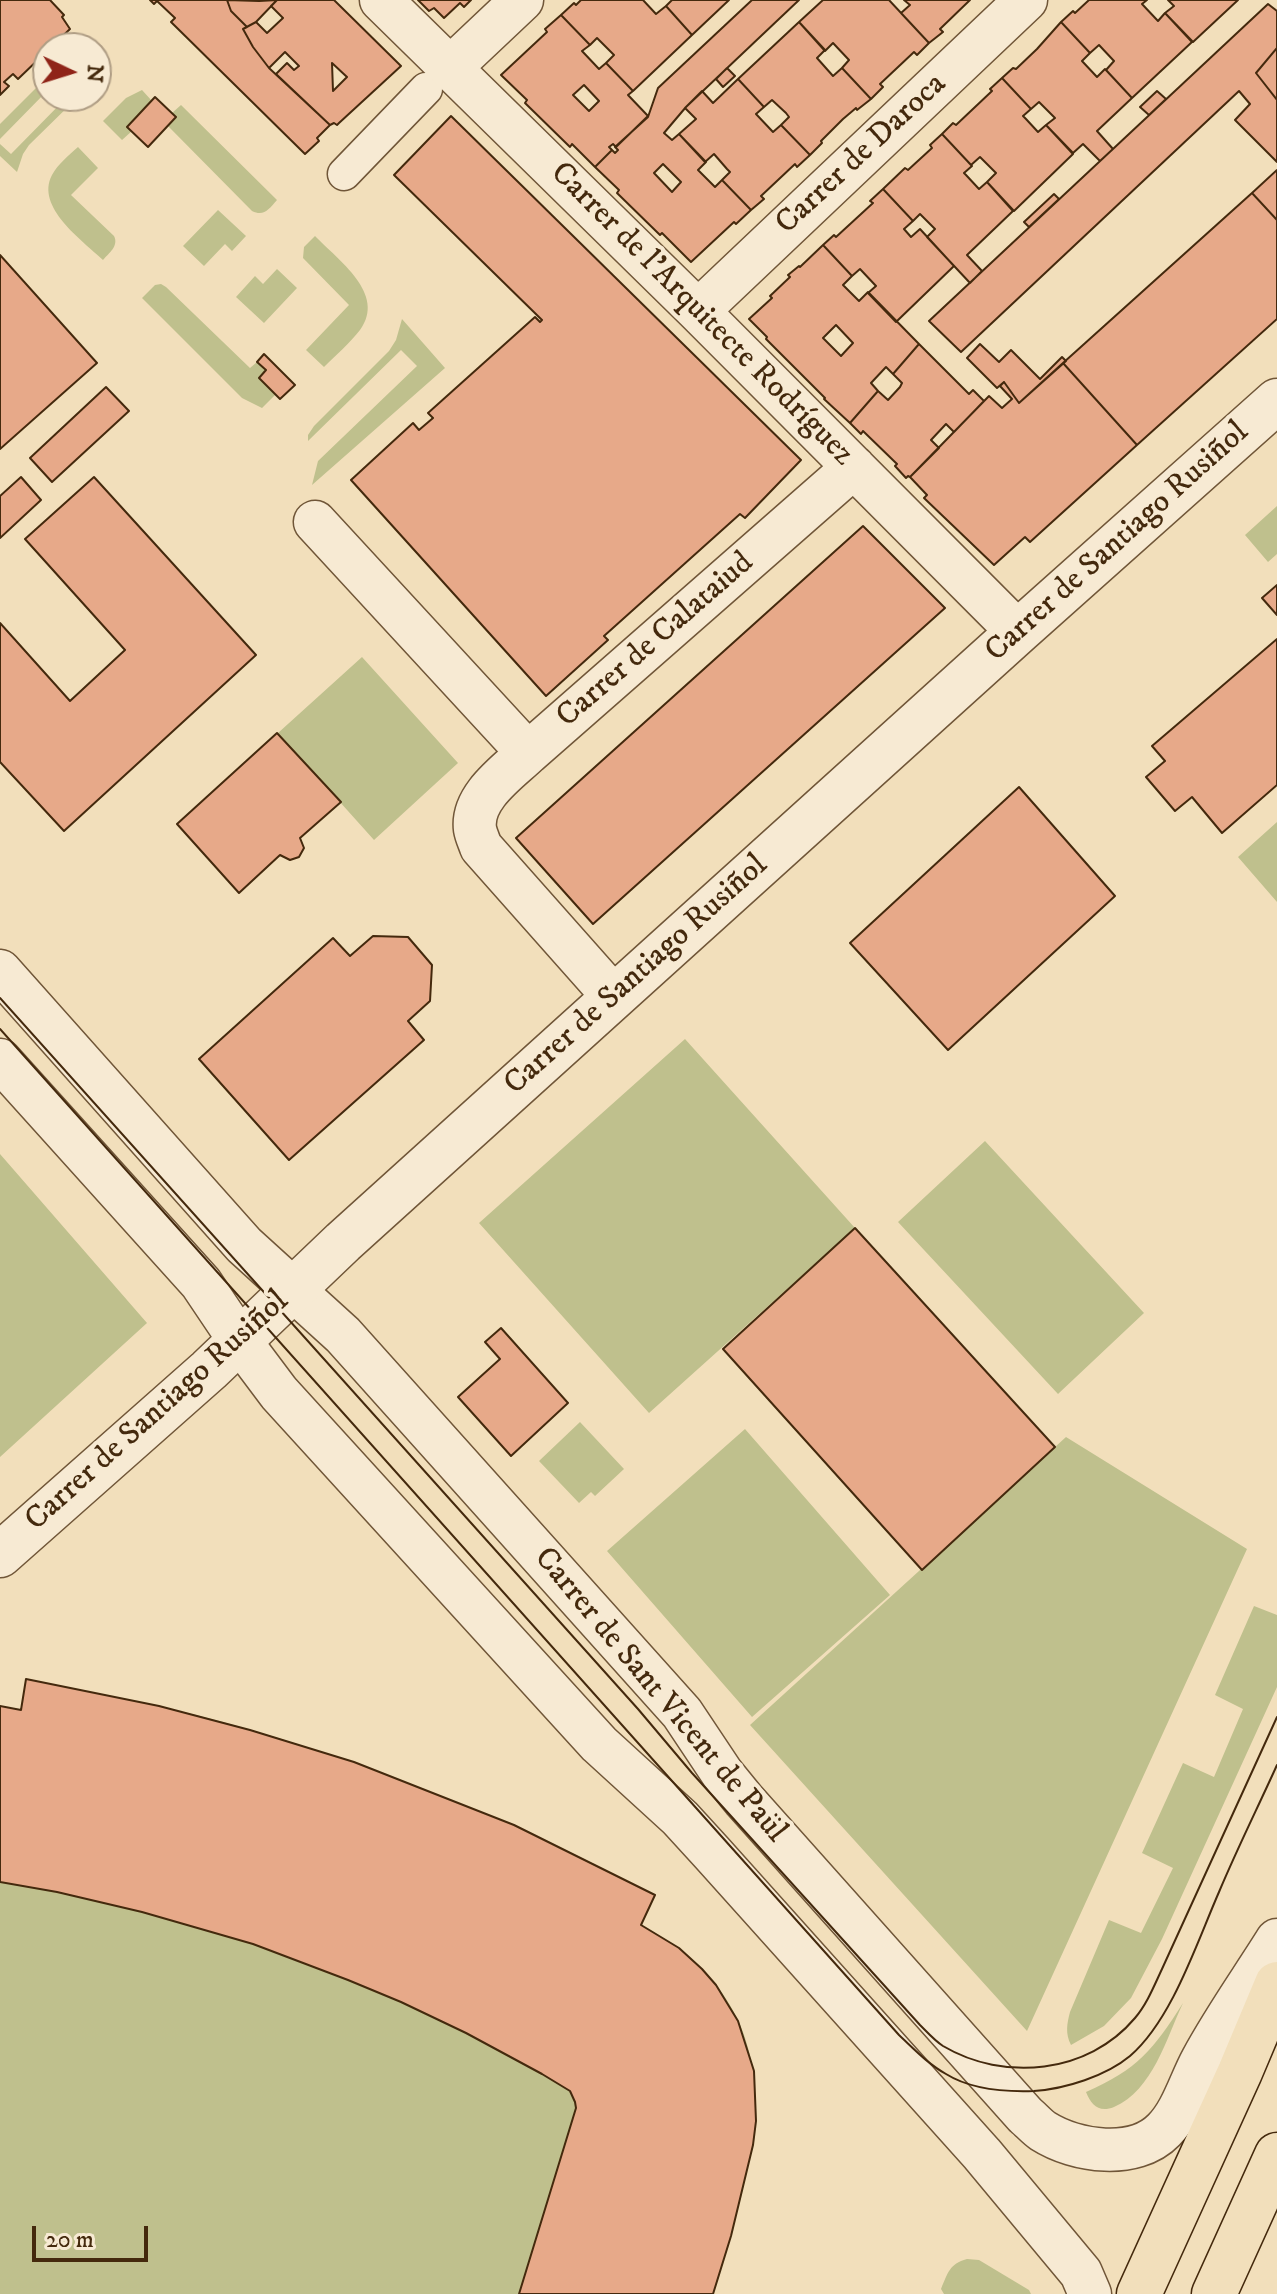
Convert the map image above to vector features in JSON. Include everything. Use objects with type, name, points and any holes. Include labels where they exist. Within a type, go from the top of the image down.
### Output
[{"type":"main road","points":[[1139,2294],[1277,1984]]},
{"type":"main road","points":[[1214,2294],[1277,2155]]},
{"type":"street","name":"Carrer de l'Arquitecte Rodríguez","points":[[381,0],[439,78],[698,311],[1018,632]]},
{"type":"street","points":[[344,174],[522,0]]},
{"type":"street","name":"Carrer de Daroca","points":[[698,311],[1026,0]]},
{"type":"street","name":"Carrer de Santiago Rusiñol","points":[[0,1555],[1277,401]]},
{"type":"street","name":"Carrer de Calataiud","points":[[614,997],[481,847],[475,826],[480,804],[494,784],[528,753],[854,467]]},
{"type":"street","points":[[315,522],[528,753]]},
{"type":"street","name":"Carrer de Sant Vicent de Paül","points":[[0,971],[244,1245],[343,1335],[682,1713],[744,1800],[1025,2115],[1044,2131],[1075,2146],[1116,2150],[1147,2143],[1164,2130],[1177,2112],[1202,2059],[1277,1940]]},
{"type":"street","name":"Carrer de Sant Vicent de Paül","points":[[0,1060],[201,1283],[279,1393],[322,1441],[599,1744],[680,1818],[982,2154],[1081,2273],[1090,2294]]},
{"type":"green space","points":[[142,90],[152,101],[128,126],[132,131],[122,140],[103,121],[126,98]]},
{"type":"green space","points":[[32,92],[32,106],[0,139],[0,124]]},
{"type":"green space","points":[[181,105],[277,200],[269,209],[263,213],[252,211],[168,126],[176,117],[172,113]]},
{"type":"green space","points":[[52,112],[63,112],[29,145],[17,172],[0,156],[0,144],[11,154]]},
{"type":"green space","points":[[78,147],[98,168],[71,195],[114,236],[114,246],[103,260],[63,222],[50,199],[48,187],[52,175]]},
{"type":"green space","points":[[218,210],[246,236],[232,251],[225,244],[204,266],[183,246]]},
{"type":"green space","points":[[315,236],[356,278],[368,304],[367,317],[360,330],[324,367],[306,350],[349,305],[303,258],[304,247]]},
{"type":"green space","points":[[277,269],[297,288],[264,323],[236,297],[255,276],[263,284]]},
{"type":"green space","points":[[161,284],[250,368],[257,362],[266,370],[259,378],[276,394],[262,408],[242,398],[142,298],[155,285]]},
{"type":"green space","points":[[402,319],[445,368],[312,485],[318,461],[417,366],[401,350],[308,441],[314,426],[389,351]]},
{"type":"green space","points":[[1277,506],[1277,554],[1268,562],[1245,535]]},
{"type":"green space","points":[[362,657],[458,763],[374,840],[278,733]]},
{"type":"green space","points":[[1277,822],[1277,902],[1238,857]]},
{"type":"green space","points":[[685,1039],[855,1228],[649,1413],[479,1223]]},
{"type":"green space","points":[[985,1141],[1144,1313],[1058,1394],[898,1222]]},
{"type":"green space","points":[[0,1154],[147,1323],[0,1457]]},
{"type":"green space","points":[[580,1422],[624,1469],[595,1496],[591,1492],[579,1503],[539,1461]]},
{"type":"green space","points":[[745,1429],[890,1595],[752,1717],[607,1551]]},
{"type":"green space","points":[[1066,1437],[1247,1549],[1027,2031],[750,1725]]},
{"type":"green space","points":[[1254,1606],[1277,1615],[1277,1687],[1162,1939],[1131,1998],[1104,2026],[1071,2045],[1067,2028],[1070,2012],[1109,1920],[1141,1933],[1173,1868],[1142,1853],[1183,1763],[1214,1777],[1243,1709],[1215,1695]]},
{"type":"green space","points":[[26,1679],[195,1715],[304,1746],[457,1802],[557,1846],[655,1895],[641,1925],[692,1961],[727,2000],[747,2043],[755,2089],[753,2137],[744,2188],[713,2294],[0,2294],[0,1706],[21,1710]]},
{"type":"green space","points":[[1183,2003],[1157,2062],[1139,2089],[1114,2107],[1104,2109],[1093,2104],[1086,2092],[1119,2075],[1143,2056]]},
{"type":"green space","points":[[967,2259],[979,2260],[1031,2294],[944,2294],[941,2289],[950,2270]]},
{"type":"building","points":[[0,0],[50,0],[64,15],[62,17],[70,29],[67,32],[32,32],[32,66],[18,79],[13,74],[4,82],[9,86],[0,95]]},
{"type":"building","points":[[150,0],[227,0],[231,11],[247,27],[243,29],[269,68],[330,125],[317,138],[319,141],[305,154],[171,22],[175,18],[157,1],[154,4]]},
{"type":"building","points":[[227,0],[277,0],[247,27],[231,11]]},
{"type":"building","points":[[277,0],[334,0],[401,66],[337,125],[330,125],[276,74],[287,63],[294,70],[299,66],[285,52],[269,68],[243,29],[256,22],[267,33],[283,18],[271,6]],"holes":[[[332,63],[347,77],[333,91]]]},
{"type":"building","points":[[418,0],[471,0],[464,7],[460,3],[444,18],[434,8],[429,11]]},
{"type":"building","points":[[581,0],[643,0],[656,14],[666,6],[692,35],[633,91],[606,63],[614,55],[597,38],[590,45],[561,15]]},
{"type":"building","points":[[672,0],[729,0],[692,35],[666,6]]},
{"type":"building","points":[[752,0],[799,0],[686,107],[664,133],[672,140],[679,134],[706,162],[698,170],[715,187],[722,180],[751,210],[691,262],[617,193],[619,190],[595,167],[612,150],[615,153],[618,150],[615,147],[648,117],[658,88]],"holes":[[[663,164],[681,182],[672,192],[654,173]]]},
{"type":"building","points":[[823,0],[889,0],[929,43],[917,55],[914,52],[880,84],[883,87],[871,99],[842,68],[849,60],[833,43],[825,51],[799,22]]},
{"type":"building","points":[[904,0],[970,0],[940,29],[943,32],[929,43],[901,13],[910,5]]},
{"type":"building","points":[[1089,0],[1147,0],[1142,4],[1158,21],[1165,13],[1192,42],[1132,98],[1106,70],[1114,61],[1099,45],[1090,53],[1061,22]]},
{"type":"building","points":[[1168,0],[1238,0],[1193,42],[1165,13],[1174,6]]},
{"type":"building","points":[[1268,4],[1277,11],[1277,48],[1256,73],[1277,100],[1277,162],[1235,120],[1250,104],[1239,91],[961,352],[929,321]]},
{"type":"building","points":[[561,15],[590,45],[582,51],[599,69],[606,63],[633,91],[628,95],[648,116],[616,147],[613,144],[609,147],[612,150],[595,167],[525,103],[527,100],[501,75],[547,32],[545,29]],"holes":[[[584,85],[599,101],[589,111],[573,95]]]},
{"type":"building","points":[[799,22],[825,50],[817,58],[833,76],[842,68],[871,99],[843,119],[810,155],[781,125],[789,117],[786,113],[772,100],[764,107],[738,79]]},
{"type":"building","points":[[1061,22],[1090,53],[1082,61],[1097,77],[1105,69],[1132,98],[1097,131],[1113,149],[1100,161],[1083,144],[1073,153],[1046,125],[1055,118],[1039,102],[1031,109],[1002,78],[1013,68],[1016,69]]},
{"type":"building","points":[[1277,48],[1277,100],[1256,73]]},
{"type":"building","points":[[727,68],[735,76],[723,87],[716,79]]},
{"type":"building","points":[[1002,78],[1031,109],[1023,116],[1038,132],[1046,125],[1073,154],[1014,211],[987,182],[996,173],[980,157],[971,165],[942,134],[953,123],[956,125]]},
{"type":"building","points":[[738,79],[764,107],[756,114],[773,132],[781,125],[810,155],[797,167],[795,164],[761,196],[764,199],[751,210],[722,180],[730,172],[714,154],[705,162],[679,134],[696,119],[685,108],[702,91],[713,103]]},
{"type":"building","points":[[1157,91],[1166,99],[1149,115],[1140,107]]},
{"type":"building","points":[[155,97],[176,117],[148,147],[127,127]]},
{"type":"building","points":[[451,116],[801,460],[745,518],[740,514],[604,636],[608,640],[546,696],[351,480],[413,423],[419,430],[433,418],[428,413],[535,317],[540,322],[542,320],[394,175]]},
{"type":"building","points":[[942,134],[972,166],[964,173],[979,189],[987,182],[1013,211],[967,255],[982,271],[970,283],[927,237],[935,229],[920,214],[913,221],[883,189],[932,148],[930,145]]},
{"type":"building","points":[[1277,170],[1277,220],[1252,193]]},
{"type":"building","points":[[883,189],[913,221],[904,229],[911,237],[920,229],[954,266],[896,322],[868,293],[876,286],[860,269],[852,276],[823,245],[873,203],[870,201]]},
{"type":"building","points":[[1252,193],[1277,220],[1277,319],[1137,445],[1063,363]]},
{"type":"building","points":[[1054,194],[1059,199],[1029,227],[1024,222]]},
{"type":"building","points":[[823,245],[852,276],[843,285],[859,301],[868,292],[919,344],[893,374],[886,367],[871,383],[878,391],[850,423],[749,319],[772,298],[770,296],[790,277],[788,275]],"holes":[[[836,325],[853,343],[841,356],[823,338]]]},
{"type":"building","points":[[0,255],[97,363],[0,449]]},
{"type":"building","points":[[919,344],[969,394],[973,390],[984,401],[954,432],[946,424],[931,440],[939,448],[906,478],[895,466],[897,464],[863,431],[861,434],[850,423],[878,391],[888,400],[900,387],[902,383],[893,374]]},
{"type":"building","points":[[980,344],[999,362],[1011,350],[1040,379],[1062,357],[1066,361],[1019,403],[1004,382],[997,388],[967,358]]},
{"type":"building","points":[[264,354],[295,385],[280,399],[259,378],[266,370],[257,362]]},
{"type":"building","points":[[1063,363],[1137,445],[1030,542],[1025,537],[994,565],[924,498],[927,495],[910,477],[989,396],[1002,408],[1012,399],[1000,386],[1004,382],[1019,403]]},
{"type":"building","points":[[106,387],[129,411],[52,482],[30,458]]},
{"type":"building","points":[[21,477],[41,500],[0,538],[0,496]]},
{"type":"building","points":[[94,477],[256,655],[64,831],[0,762],[0,623],[70,701],[125,650],[25,539]]},
{"type":"building","points":[[863,526],[945,608],[593,924],[516,838]]},
{"type":"building","points":[[1277,585],[1277,615],[1262,598]]},
{"type":"building","points":[[1277,639],[1277,785],[1222,833],[1192,797],[1175,811],[1146,777],[1165,761],[1152,746]]},
{"type":"building","points":[[277,733],[341,802],[300,838],[304,848],[299,857],[290,860],[280,855],[239,893],[177,824]]},
{"type":"building","points":[[1019,787],[1115,896],[948,1050],[850,943]]},
{"type":"building","points":[[373,936],[408,937],[432,965],[430,1001],[408,1021],[424,1040],[289,1160],[199,1059],[333,938],[350,956]]},
{"type":"building","points":[[855,1228],[1055,1447],[922,1570],[723,1349]]},
{"type":"building","points":[[501,1328],[568,1403],[511,1456],[458,1397],[500,1359],[485,1342]]},
{"type":"building","points":[[26,1679],[159,1706],[354,1762],[514,1825],[655,1895],[641,1925],[679,1948],[716,1985],[738,2021],[754,2071],[756,2121],[753,2145],[713,2294],[519,2294],[576,2108],[570,2091],[542,2074],[401,2002],[253,1944],[142,1912],[0,1882],[0,1706],[21,1710]]},
{"type":"tram line","points":[[0,998],[692,1773],[920,2025],[943,2046],[992,2065],[1018,2068],[1070,2061],[1116,2037],[1135,2018],[1153,1988],[1277,1717]]},
{"type":"tram line","points":[[0,1029],[899,2035],[946,2074],[988,2088],[1034,2091],[1085,2080],[1109,2070],[1130,2056],[1145,2041],[1171,2001],[1277,1765]]}]
